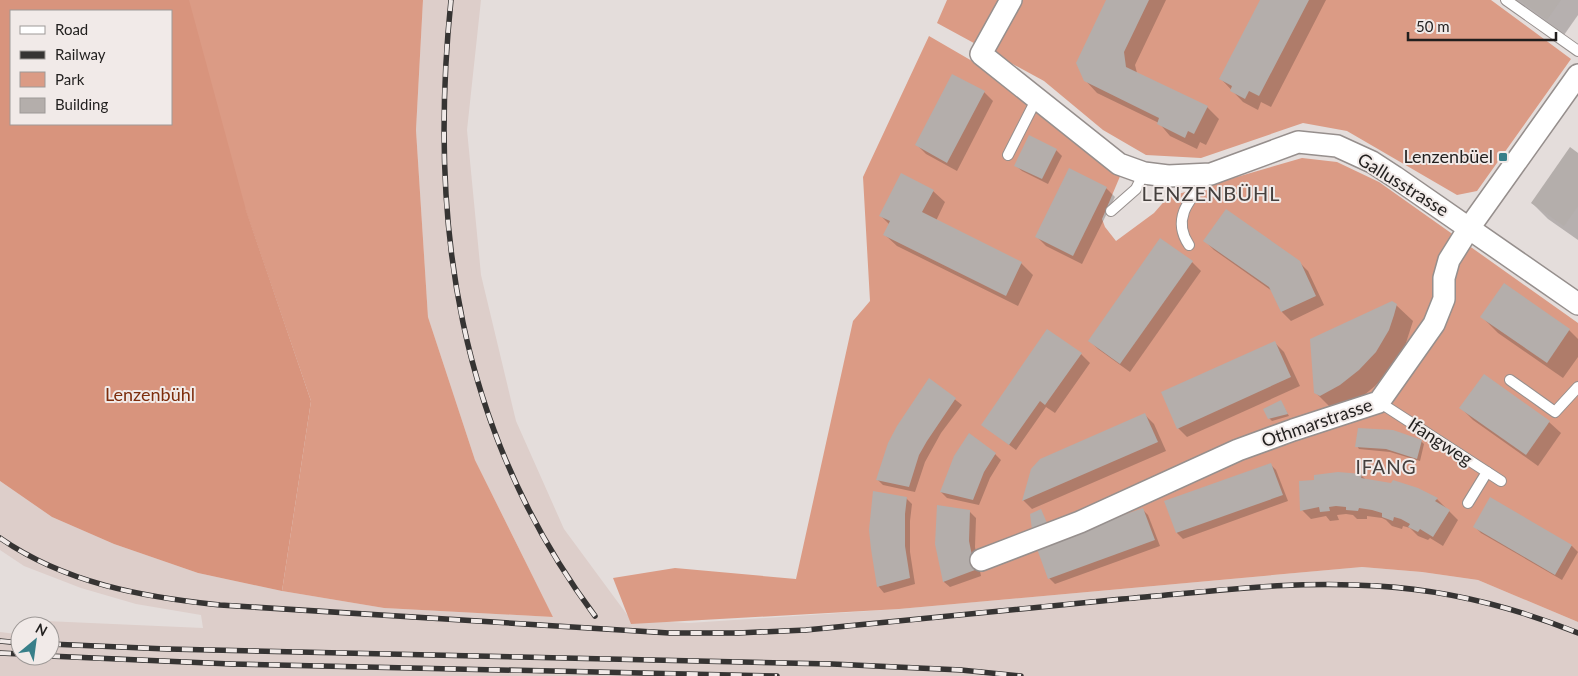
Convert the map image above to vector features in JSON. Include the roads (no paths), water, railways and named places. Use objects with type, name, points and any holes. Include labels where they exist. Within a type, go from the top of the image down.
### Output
[{"type":"street","name":"Gallusstrasse","points":[[1012,0],[981,54],[1119,164],[1144,173],[1168,176],[1211,174],[1298,142],[1338,146],[1372,162],[1578,304]]},
{"type":"street","name":"Othmarstrasse","points":[[981,560],[1080,522],[1238,450],[1379,402],[1434,324],[1444,299],[1444,278],[1449,260],[1469,228],[1578,75]]},
{"type":"lane","points":[[1506,0],[1578,51]]},
{"type":"lane","points":[[1008,155],[1037,98]]},
{"type":"lane","points":[[1111,211],[1136,189],[1144,173]]},
{"type":"lane","points":[[1189,246],[1183,236],[1181,227],[1183,211],[1191,197],[1211,174]]},
{"type":"lane","points":[[1510,380],[1555,412],[1578,387]]},
{"type":"lane","name":"Ifangweg","points":[[1379,402],[1501,481]]},
{"type":"lane","points":[[1468,503],[1487,472]]},
{"type":"railway","points":[[451,0],[445,83],[445,164],[450,244],[463,323],[483,399],[511,473],[549,546],[595,616]]},
{"type":"railway","points":[[0,538],[25,553],[78,577],[133,592],[191,602],[669,633],[738,633],[806,630],[1218,590],[1313,585],[1377,586],[1429,591],[1479,601],[1529,615],[1578,633]]},
{"type":"railway","points":[[0,641],[10,642]]},
{"type":"railway","points":[[60,644],[167,649],[832,664],[961,670],[1021,676]]},
{"type":"railway","points":[[0,653],[10,654]]},
{"type":"railway","points":[[60,656],[231,664],[777,676]]},
{"type":"place","name":"Lenzenbüel","points":[[1503,157]]},
{"type":"district","name":"LENZENBÜHL","points":[[1211,194]]},
{"type":"district","name":"IFANG","points":[[1386,467]]},
{"type":"park label","name":"Lenzenbühl","points":[[150,395]]}]
